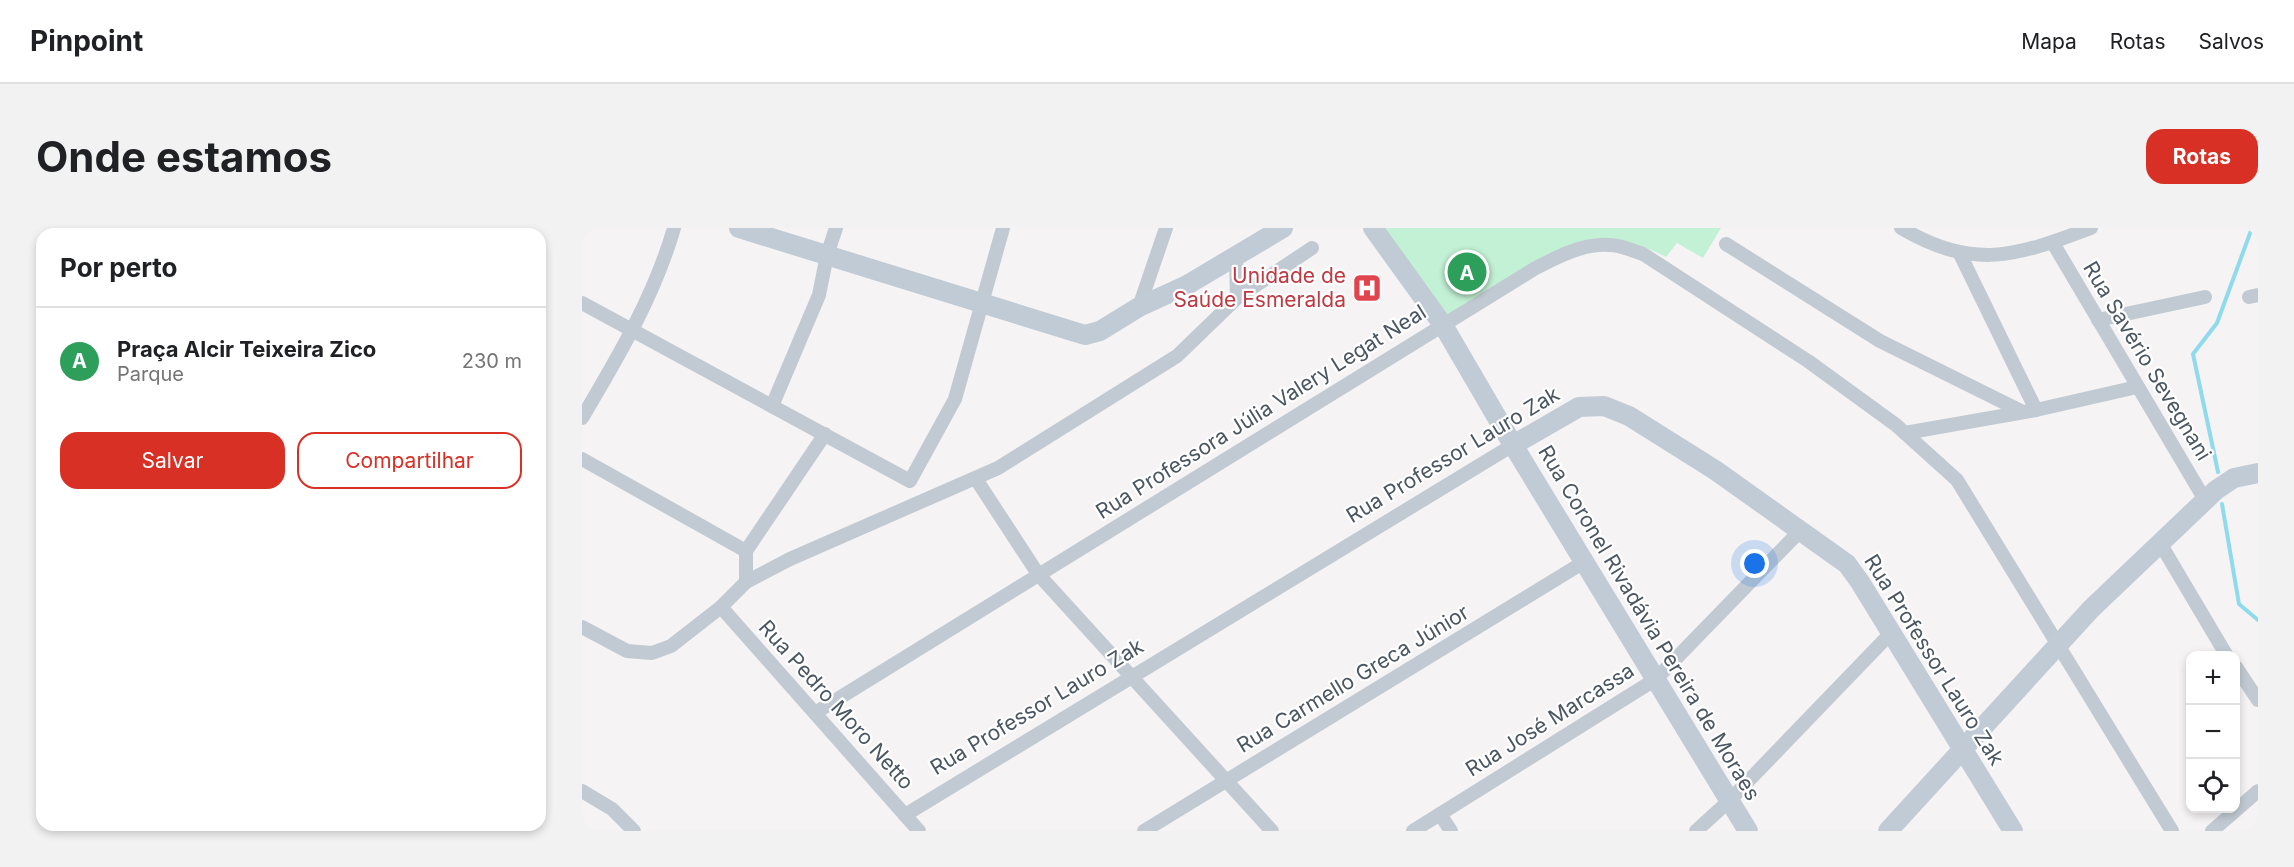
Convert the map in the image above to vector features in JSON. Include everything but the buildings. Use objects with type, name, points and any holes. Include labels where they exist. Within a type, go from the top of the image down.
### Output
[{"type":"street","points":[[582,418],[633,331],[665,257],[674,228]]},
{"type":"street","points":[[738,228],[981,304],[1077,333],[1092,335],[1139,307],[1236,261],[1283,228]]},
{"type":"street","points":[[772,406],[819,295],[826,255],[836,228]]},
{"type":"street","points":[[582,303],[910,481],[955,399],[1003,228]]},
{"type":"street","points":[[1139,307],[1166,228]]},
{"type":"street","name":"Rua Coronel Rivadávia Pereira de Moraes","points":[[1373,228],[1443,325],[1512,445],[1748,831]]},
{"type":"street","points":[[1901,228],[1920,239],[1960,254],[2010,254],[2052,243],[2091,228]]},
{"type":"street","name":"Rua Savério Sevegnani","points":[[2052,243],[2205,500]]},
{"type":"street","points":[[1726,244],[1880,341],[2029,411]]},
{"type":"street","name":"Rua Professora Júlia Valery Legat Neal","points":[[815,713],[1443,325],[1559,256],[1586,248],[1612,245],[1642,254],[1808,361],[1905,433],[1957,480],[2172,831]]},
{"type":"street","points":[[582,627],[627,651],[652,653],[671,646],[721,607],[746,582],[789,559],[998,468],[1177,356],[1237,298],[1312,248]]},
{"type":"street","points":[[1960,254],[2029,411]]},
{"type":"street","points":[[1236,261],[1237,298]]},
{"type":"street","points":[[2098,320],[2205,297]]},
{"type":"street","points":[[1905,433],[2029,411],[2137,387]]},
{"type":"street","name":"Rua Professor Lauro Zak","points":[[905,815],[1512,445],[1579,407],[1604,406],[1629,416],[1655,431],[1847,564],[2013,831]]},
{"type":"street","points":[[746,582],[746,551],[825,434]]},
{"type":"street","points":[[582,459],[746,551]]},
{"type":"street","points":[[1888,831],[2058,644],[2160,543],[2205,500],[2234,478],[2258,473]]},
{"type":"street","points":[[976,479],[1038,574],[1272,831]]},
{"type":"street","name":"Rua José Marcassa","points":[[1413,831],[1656,679],[1801,530]]},
{"type":"street","points":[[2160,543],[2224,651]]},
{"type":"street","name":"Rua Carmello Greca Júnior","points":[[1144,831],[1584,562]]},
{"type":"street","name":"Rua Pedro Moro Netto","points":[[721,607],[919,831]]},
{"type":"street","points":[[1696,831],[1730,800],[1890,633]]},
{"type":"street","points":[[2240,674],[2258,700]]},
{"type":"street","points":[[2212,831],[2258,791]]},
{"type":"street","points":[[582,792],[612,809],[634,831]]},
{"type":"street","points":[[1440,814],[1451,831]]},
{"type":"green space","points":[[1382,228],[1721,228],[1703,258],[1677,243],[1666,257],[1647,248],[1628,243],[1587,241],[1446,317]]},
{"type":"waterway","points":[[2218,472],[2193,354],[2217,323],[2252,228]]},
{"type":"waterway","points":[[2222,504],[2239,604],[2258,620]]},
{"type":"place","name":"Praça Alcir Teixeira Zico","points":[[1467,272]]},
{"type":"place","name":"Unidade de Saúde Esmeralda","points":[[1367,288]]}]
